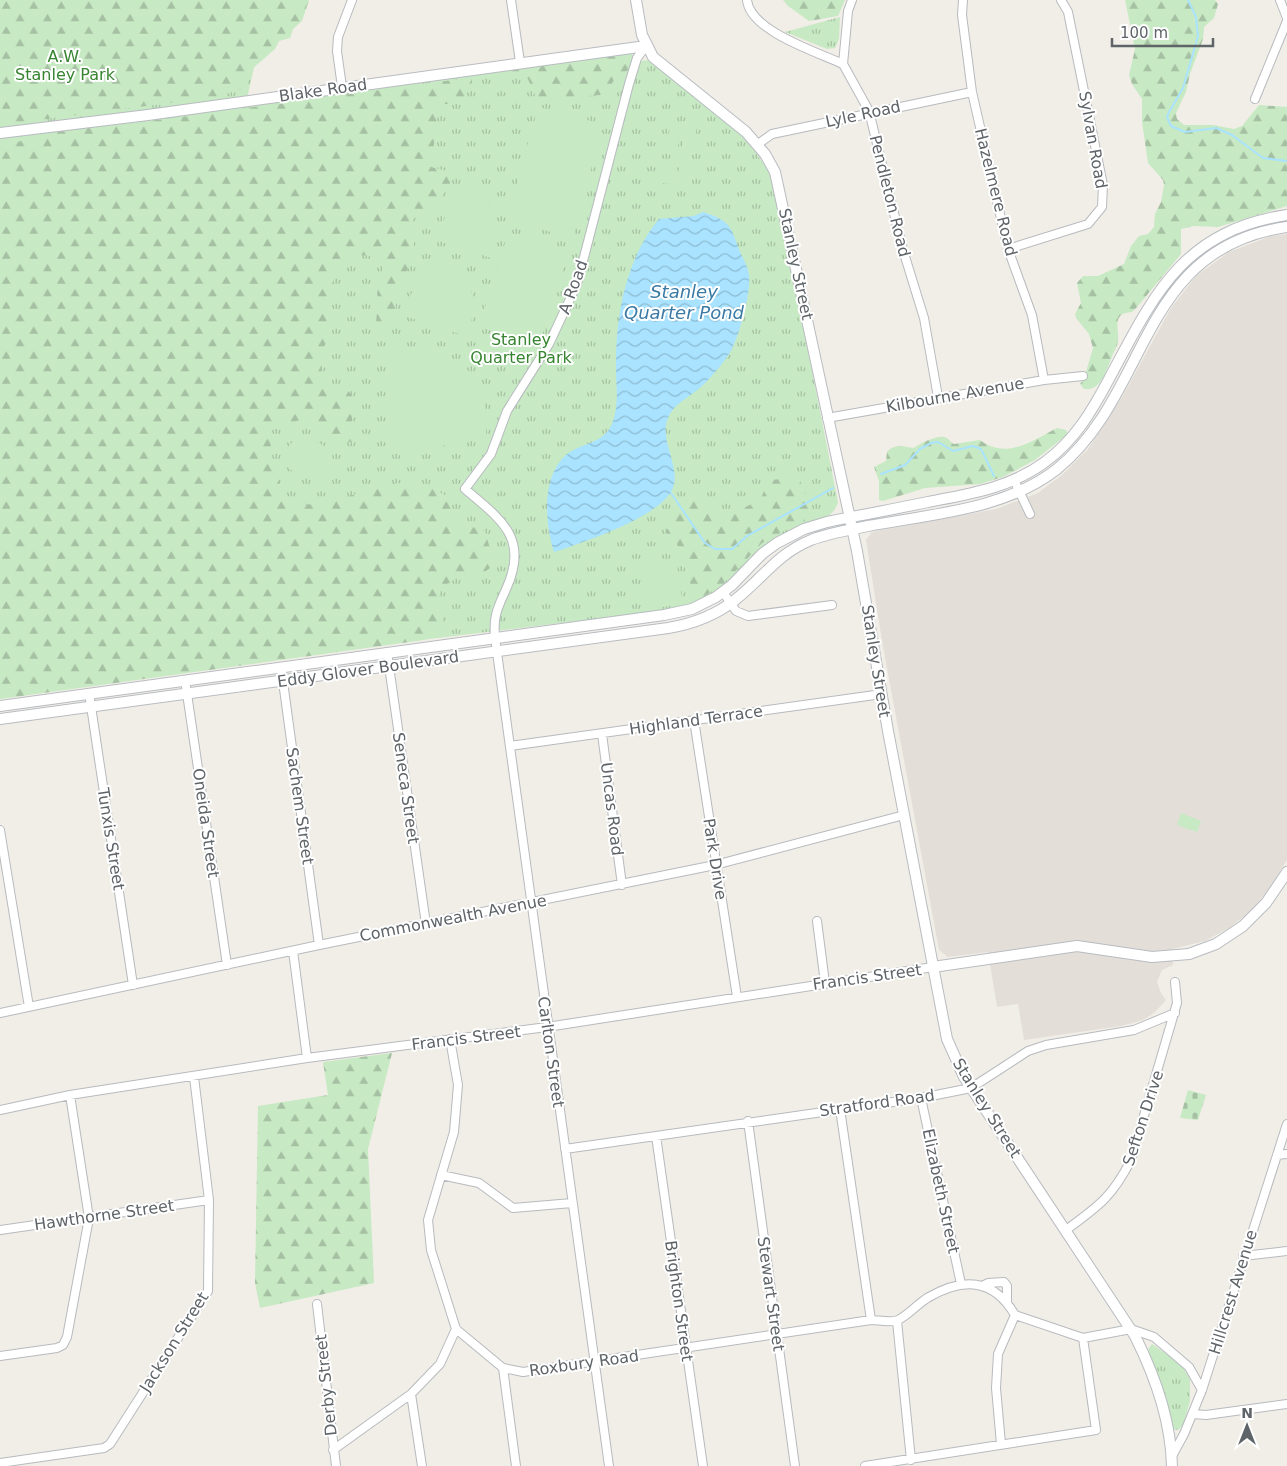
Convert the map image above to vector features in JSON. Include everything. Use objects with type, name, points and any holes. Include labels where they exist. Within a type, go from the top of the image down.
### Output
[{"type":"street","points":[[342,87],[337,51],[338,37],[352,0]]},
{"type":"street","points":[[511,0],[520,62]]},
{"type":"street","name":"Stanley Street","points":[[636,0],[640,30],[646,46],[661,64],[734,122],[758,144],[771,162],[779,184],[827,418],[853,529],[904,815],[947,1039],[954,1059],[971,1088],[1132,1329],[1158,1392],[1172,1461]]},
{"type":"street","points":[[747,0],[747,6],[755,18],[767,30],[843,64],[848,11],[852,0]]},
{"type":"street","name":"Hazelmere Road","points":[[963,0],[962,15],[972,92],[1008,249],[1032,315],[1044,380]]},
{"type":"street","name":"Sylvan Road","points":[[1008,249],[1088,224],[1102,207],[1103,184],[1068,12],[1061,0]]},
{"type":"street","points":[[1254,99],[1287,20],[1280,0]]},
{"type":"street","name":"Blake Road","points":[[0,132],[646,46]]},
{"type":"street","name":"A Road","points":[[495,638],[493,618],[514,570],[514,551],[505,523],[465,489],[490,454],[507,411],[549,344],[577,284],[629,84],[637,58],[646,46]]},
{"type":"street","name":"Pendleton Road","points":[[843,64],[869,112],[903,250],[924,318],[938,398]]},
{"type":"street","name":"Lyle Road","points":[[758,144],[772,134],[869,112],[972,92]]},
{"type":"street","name":"Eddy Glover Boulevard","points":[[0,706],[684,611],[723,592],[765,552],[786,537],[810,526],[977,493],[1014,480],[1043,463],[1070,439],[1090,414],[1150,303],[1184,262],[1210,243],[1230,232],[1255,222],[1287,215]]},
{"type":"street","name":"Eddy Glover Boulevard","points":[[0,719],[617,635],[687,624],[709,616],[731,603],[786,552],[817,538],[853,529],[982,504],[1019,491],[1050,474],[1078,449],[1101,420],[1160,310],[1194,270],[1213,255],[1239,241],[1264,232],[1287,227]]},
{"type":"street","points":[[1111,375],[1122,381]]},
{"type":"street","name":"Kilbourne Avenue","points":[[827,418],[1044,380],[1083,376]]},
{"type":"street","points":[[1014,480],[1030,514]]},
{"type":"street","points":[[723,592],[742,615],[748,616],[832,605]]},
{"type":"street","points":[[615,621],[617,635]]},
{"type":"street","name":"Carlton Street","points":[[495,638],[547,1027],[609,1466]]},
{"type":"street","name":"Seneca Street","points":[[387,652],[426,924]]},
{"type":"street","name":"Sachem Street","points":[[280,667],[319,945]]},
{"type":"street","name":"Oneida Street","points":[[185,680],[227,965]]},
{"type":"street","name":"Tunxis Street","points":[[89,693],[133,985]]},
{"type":"street","name":"Highland Terrace","points":[[510,746],[882,694]]},
{"type":"street","name":"Park Drive","points":[[694,720],[737,997]]},
{"type":"street","name":"Uncas Road","points":[[602,734],[622,885]]},
{"type":"street","name":"Commonwealth Avenue","points":[[0,1013],[319,945],[715,865],[904,815]]},
{"type":"street","points":[[0,830],[29,1007]]},
{"type":"street","points":[[933,967],[1077,946],[1148,957],[1189,954],[1216,944],[1243,926],[1270,898],[1287,872]]},
{"type":"street","points":[[817,921],[825,983]]},
{"type":"street","points":[[293,951],[307,1058]]},
{"type":"street","name":"Francis Street","points":[[0,1110],[70,1095],[307,1058],[547,1027],[933,967]]},
{"type":"street","name":"Sefton Drive","points":[[1066,1230],[1104,1202],[1120,1182],[1131,1160],[1175,1013],[1177,1003],[1175,982]]},
{"type":"street","name":"Stratford Road","points":[[565,1149],[748,1121],[920,1098],[971,1088],[1028,1051],[1046,1044],[1134,1030],[1175,1013]]},
{"type":"street","points":[[450,1039],[458,1085],[454,1132],[428,1220],[431,1250],[456,1329],[503,1368],[516,1466]]},
{"type":"street","name":"Jackson Street","points":[[0,1463],[107,1447],[208,1291],[209,1200],[194,1077]]},
{"type":"street","points":[[0,1356],[56,1348],[63,1345],[67,1337],[89,1218],[70,1095]]},
{"type":"street","name":"Elizabeth Street","points":[[920,1098],[961,1284]]},
{"type":"street","points":[[840,1109],[871,1320]]},
{"type":"street","name":"Stewart Street","points":[[748,1121],[795,1466]]},
{"type":"street","name":"Hillcrest Avenue","points":[[1172,1461],[1202,1390],[1287,1124]]},
{"type":"street","name":"Brighton Street","points":[[656,1136],[703,1466]]},
{"type":"street","points":[[1276,1155],[1287,1154]]},
{"type":"street","points":[[441,1176],[479,1183],[513,1208],[572,1203]]},
{"type":"street","name":"Hawthorne Street","points":[[0,1230],[209,1200]]},
{"type":"street","points":[[1244,1256],[1287,1251]]},
{"type":"street","points":[[982,1286],[988,1283],[1004,1282],[1007,1286],[1007,1302]]},
{"type":"street","points":[[911,1460],[897,1321],[929,1297],[961,1284],[982,1286],[996,1292],[1007,1302],[1015,1315],[1083,1338],[1132,1329],[1154,1337],[1189,1367],[1202,1390]]},
{"type":"street","name":"Derby Street","points":[[317,1304],[336,1466]]},
{"type":"street","points":[[1001,1444],[996,1388],[998,1354],[1015,1315]]},
{"type":"street","name":"Roxbury Road","points":[[503,1368],[523,1372],[777,1336],[871,1320],[897,1321]]},
{"type":"street","points":[[333,1450],[411,1394],[440,1364],[456,1329]]},
{"type":"street","points":[[864,1466],[1096,1430],[1083,1338]]},
{"type":"street","points":[[411,1394],[422,1466]]},
{"type":"street","points":[[1193,1414],[1206,1415],[1287,1404]]},
{"type":"shaded area","points":[[1287,234],[1287,860],[1269,889],[1252,910],[1229,928],[1205,941],[1172,949],[1173,965],[1162,970],[1157,982],[1166,1000],[1154,1013],[1143,1020],[1121,1026],[1024,1040],[1018,1004],[997,1007],[988,952],[948,957],[939,950],[882,641],[866,540],[872,532],[996,509],[1038,493],[1063,474],[1088,449],[1122,397],[1171,308],[1196,276],[1229,252],[1271,236]]},
{"type":"green space","name":"Stanley Quarter Park","points":[[0,0],[275,0],[256,59],[245,107],[629,53],[640,61],[649,60],[701,100],[734,129],[762,161],[772,179],[838,502],[835,509],[824,518],[795,528],[779,537],[713,594],[676,609],[0,691]]},
{"type":"green space","name":"A.W. Stanley Park","points":[[0,0],[32,0],[45,4],[55,0],[309,0],[302,21],[293,29],[290,38],[279,41],[275,49],[253,68],[246,88],[215,97],[0,125]]},
{"type":"green space","points":[[783,0],[845,0],[838,16],[809,21],[788,6]]},
{"type":"green space","points":[[1125,0],[1215,0],[1218,4],[1214,18],[1204,27],[1203,39],[1190,74],[1186,92],[1176,113],[1177,119],[1184,125],[1213,125],[1234,129],[1242,126],[1259,105],[1287,107],[1287,206],[1218,227],[1194,226],[1181,229],[1181,254],[1137,307],[1132,312],[1121,315],[1118,319],[1118,344],[1106,373],[1095,387],[1084,389],[1080,384],[1084,379],[1093,348],[1089,334],[1075,314],[1081,303],[1077,283],[1083,276],[1098,276],[1124,264],[1131,246],[1139,236],[1148,234],[1154,227],[1155,214],[1161,202],[1164,185],[1163,180],[1148,163],[1142,122],[1142,99],[1132,84],[1129,75],[1135,49]]},
{"type":"green space","points":[[840,17],[839,39],[835,48],[827,49],[785,32]]},
{"type":"green space","points":[[633,55],[628,70],[614,80],[608,90],[600,95],[553,97],[537,104],[533,101],[535,95],[528,79],[513,77],[510,74],[513,70]]},
{"type":"green space","points":[[472,78],[472,83],[467,87],[465,104],[439,104],[431,167],[451,172],[454,177],[430,213],[418,214],[412,221],[414,245],[407,272],[395,297],[397,319],[392,326],[384,330],[376,327],[378,283],[383,270],[382,261],[375,257],[349,253],[335,271],[320,375],[324,383],[348,391],[351,394],[353,440],[340,447],[316,422],[308,417],[272,430],[270,453],[279,475],[280,498],[292,506],[323,503],[387,485],[401,483],[417,484],[433,489],[451,499],[453,516],[460,525],[481,529],[485,532],[492,555],[490,568],[483,573],[461,572],[451,582],[443,586],[438,598],[442,611],[442,630],[424,640],[0,699],[0,148],[45,133],[182,117]]},
{"type":"green space","points":[[538,107],[603,124],[573,238],[507,220]]},
{"type":"green space","points":[[671,122],[682,124],[678,147],[667,145]]},
{"type":"green space","points":[[686,124],[697,126],[693,150],[682,148]]},
{"type":"green space","points":[[665,159],[676,161],[672,184],[661,183]]},
{"type":"green space","points":[[680,162],[691,163],[687,187],[676,185]]},
{"type":"green space","points":[[463,183],[475,189],[483,196],[490,204],[494,213],[495,234],[491,258],[439,241],[438,231]]},
{"type":"green space","points":[[508,233],[569,252],[539,345],[479,327]]},
{"type":"green space","points":[[435,251],[457,267],[465,276],[470,286],[473,310],[466,336],[408,317],[405,305]]},
{"type":"green space","points":[[407,351],[444,357],[459,363],[470,372],[484,398],[486,435],[401,456],[391,450],[388,354]]},
{"type":"green space","points":[[1057,428],[1066,430],[1068,434],[1035,460],[1003,477],[980,484],[925,488],[883,501],[879,500],[879,481],[874,467],[886,461],[887,452],[893,447],[914,448],[937,437],[944,437],[954,444],[980,440],[990,446],[1009,448],[1029,443]]},
{"type":"green space","points":[[300,438],[319,443],[332,451],[333,466],[326,476],[306,476],[288,467],[285,454],[292,442]]},
{"type":"green space","points":[[791,475],[799,477],[813,515],[762,543],[724,583],[703,597],[694,595],[677,544],[666,532],[675,514],[696,499],[700,500],[705,512],[709,514],[738,511],[761,499],[768,480],[783,479]]},
{"type":"green space","points":[[676,559],[683,604],[648,609],[641,564]]},
{"type":"green space","points":[[1181,813],[1201,821],[1197,832],[1177,825]]},
{"type":"green space","points":[[392,1053],[368,1149],[374,1283],[260,1308],[255,1283],[258,1106],[328,1095],[323,1062]]},
{"type":"green space","points":[[1188,1090],[1206,1095],[1198,1120],[1180,1118]]},
{"type":"green space","points":[[1152,1344],[1181,1364],[1190,1379],[1190,1401],[1183,1425],[1178,1430],[1173,1429],[1157,1373],[1148,1350]]},
{"type":"water","name":"Stanley Quarter Pond","points":[[703,212],[720,219],[732,231],[748,269],[747,302],[730,353],[709,379],[697,391],[678,404],[668,418],[666,436],[675,474],[671,492],[662,502],[634,520],[600,536],[554,552],[547,515],[547,501],[552,476],[558,464],[566,455],[605,434],[610,429],[613,421],[617,399],[616,361],[618,324],[631,268],[648,234],[659,219],[694,216]]},
{"type":"waterway","points":[[1188,0],[1196,17],[1198,36],[1183,88],[1167,117],[1171,126],[1185,132],[1216,128],[1232,135],[1263,158],[1287,161]]},
{"type":"waterway","points":[[881,474],[905,465],[920,449],[931,443],[938,442],[953,451],[973,446],[981,449],[994,476]]},
{"type":"waterway","points":[[671,493],[705,543],[715,549],[732,549],[747,536],[833,488]]}]
